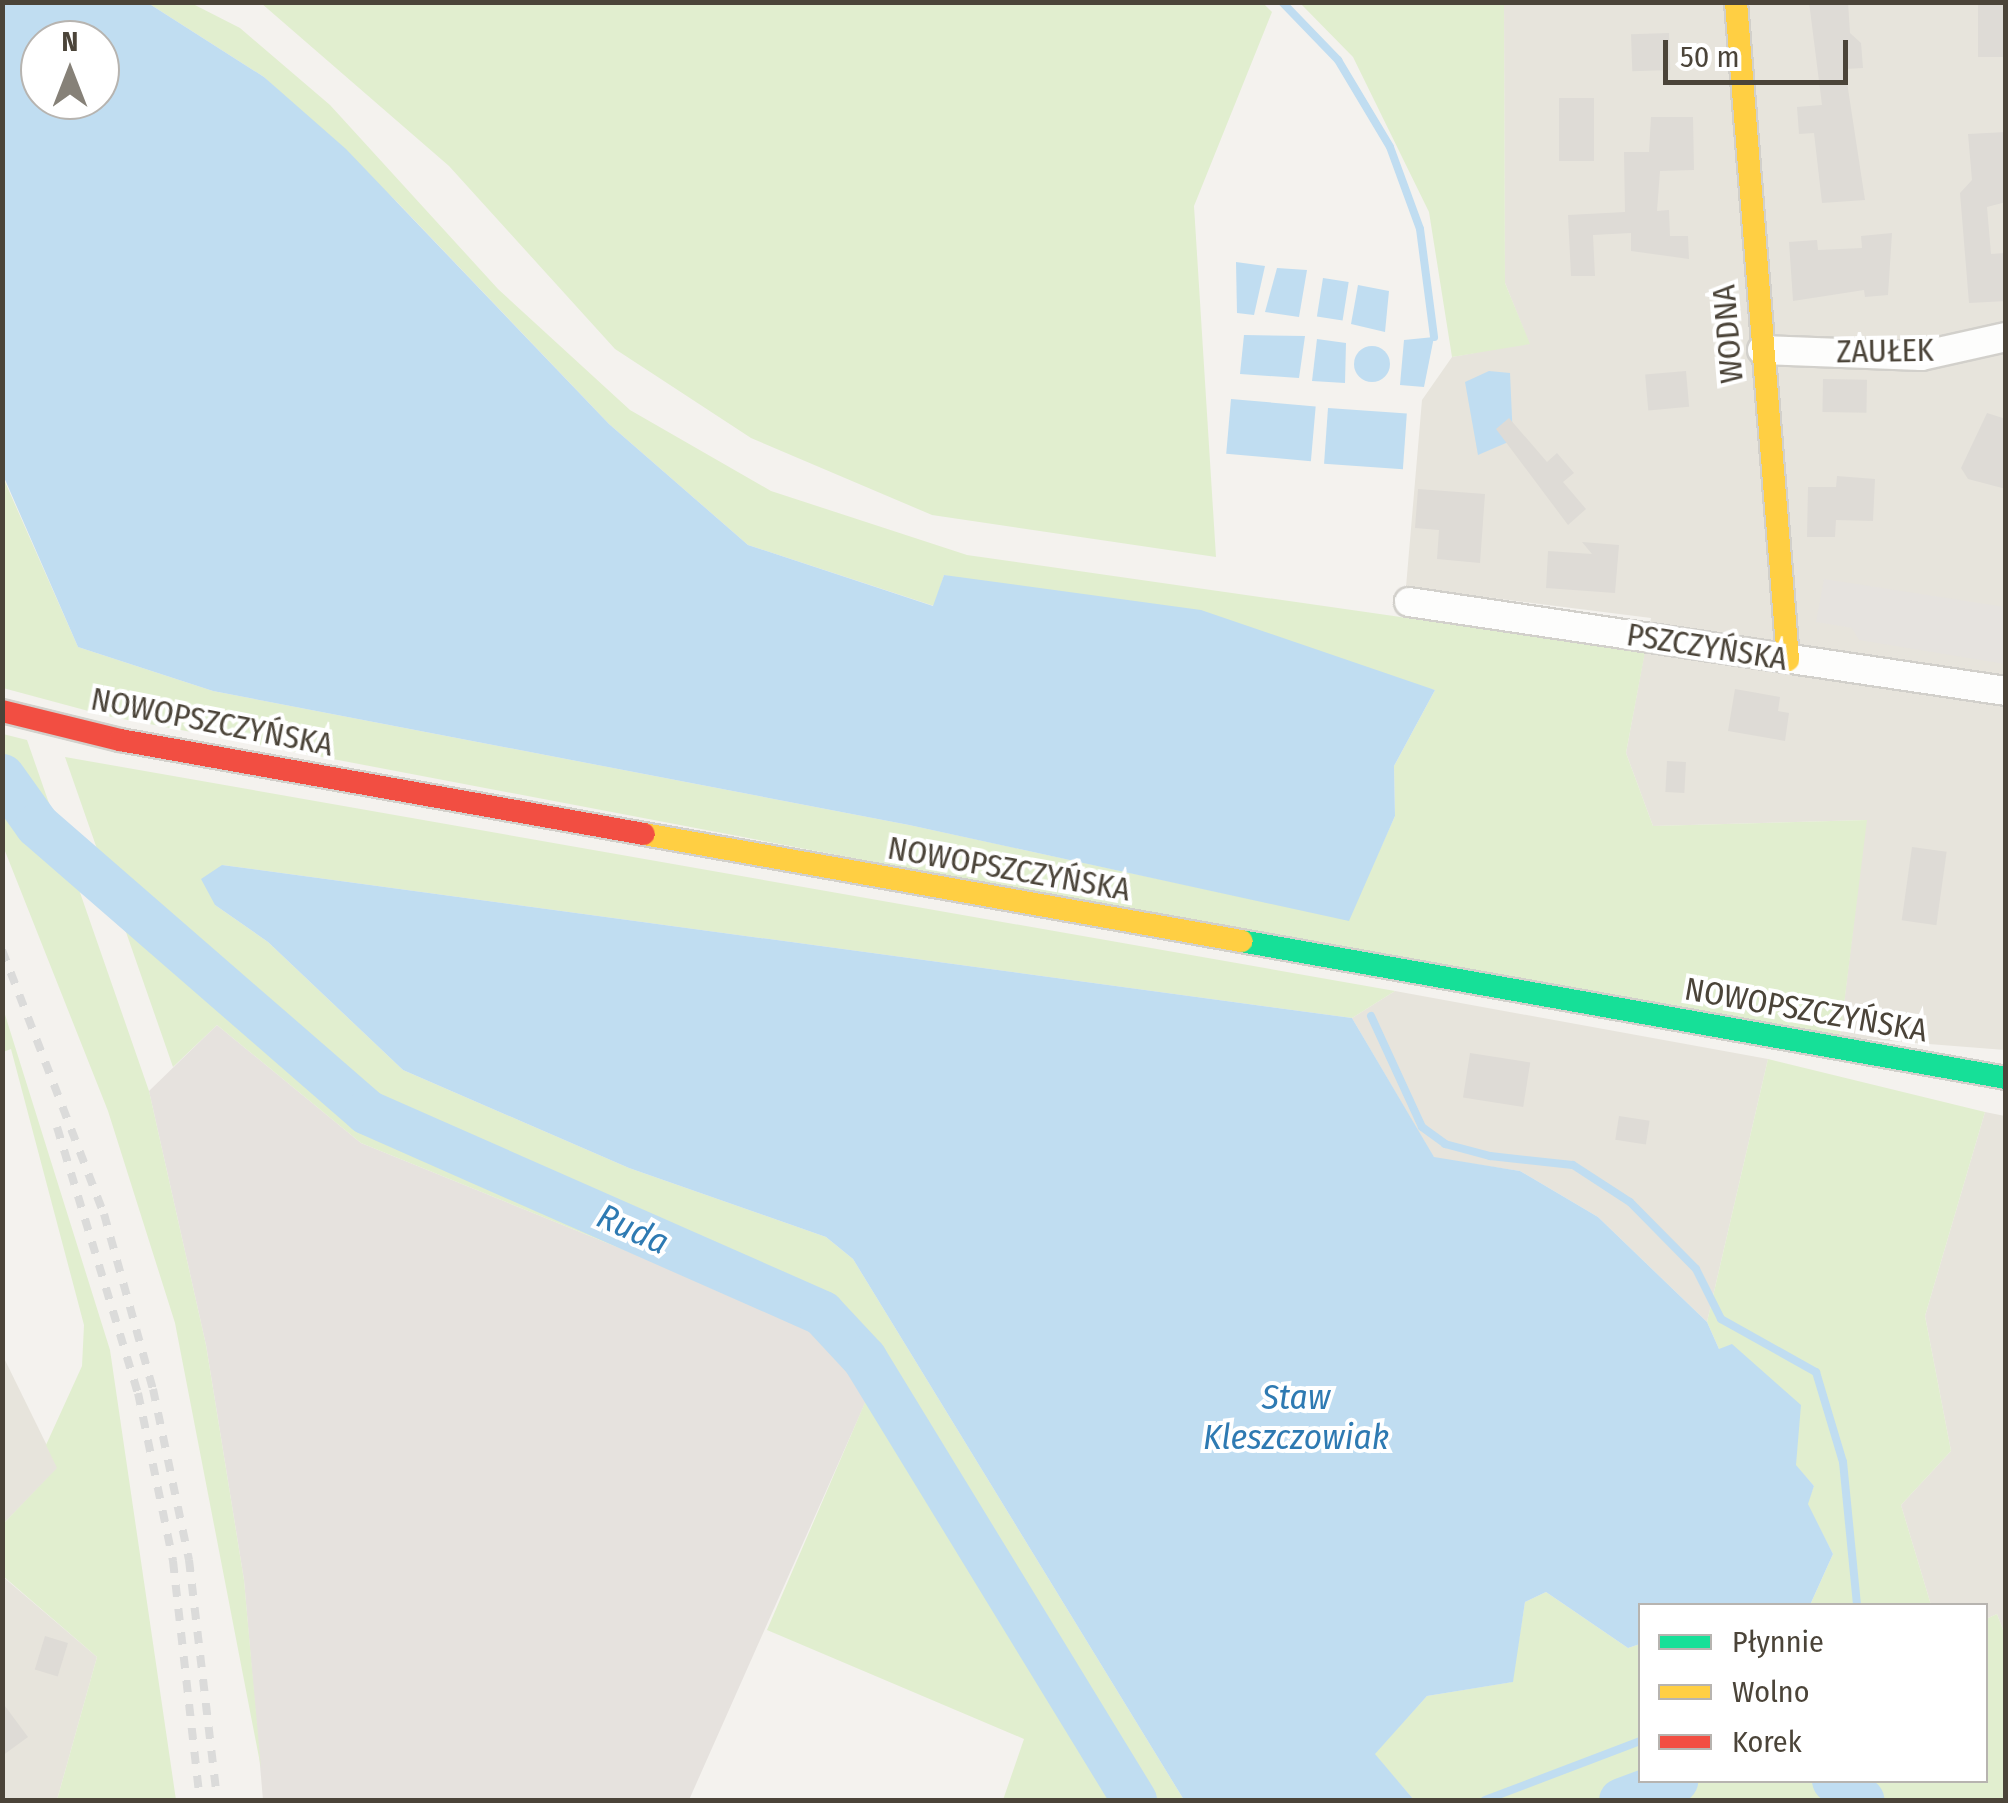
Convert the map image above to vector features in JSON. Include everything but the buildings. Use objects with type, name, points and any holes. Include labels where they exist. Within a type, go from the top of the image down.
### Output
[{"type":"main road","name":"WODNA","points":[[1736,2],[1788,660]]},
{"type":"main road","name":"NOWOPSZCZYŃSKA","points":[[2,711],[120,740],[2006,1078]]},
{"type":"street","name":"ZAUŁEK","points":[[1762,350],[1922,356],[2006,337]]},
{"type":"street","name":"PSZCZYŃSKA","points":[[1409,602],[2006,692]]},
{"type":"shaded area","points":[[1504,3],[2005,3],[2005,1050],[1840,1037],[1866,820],[1653,826],[1626,753],[1651,618],[1406,587],[1422,400],[1452,357],[1529,343],[1505,283]]},
{"type":"shaded area","points":[[1824,579],[2005,607],[2005,664],[1859,640],[1852,628],[1816,622]]},
{"type":"shaded area","points":[[1395,991],[1768,1059],[1707,1322],[1598,1217],[1520,1171],[1434,1158],[1352,1018]]},
{"type":"shaded area","points":[[217,1025],[361,1143],[819,1329],[870,1392],[689,1800],[263,1800],[244,1580],[206,1345],[149,1091]]},
{"type":"shaded area","points":[[1985,1112],[2005,1116],[2005,1635],[1997,1614],[1988,1618],[1988,1603],[1930,1603],[1901,1505],[1951,1451],[1925,1316]]},
{"type":"shaded area","points":[[2,1354],[58,1468],[3,1524],[2,1524]]},
{"type":"shaded area","points":[[2,1576],[97,1657],[57,1800],[3,1800]]},
{"type":"green space","points":[[148,3],[191,3],[240,28],[330,105],[498,289],[630,410],[771,491],[967,555],[1645,652],[1626,753],[1653,826],[1867,820],[1840,1037],[984,883],[107,716],[3,688],[2,475],[78,647],[213,691],[909,825],[1348,920],[1395,816],[1394,766],[1435,690],[944,575],[934,606],[748,545],[609,424],[397,202],[264,77]]},
{"type":"green space","points":[[261,3],[1263,3],[1272,12],[1194,206],[1216,557],[932,515],[751,438],[615,349],[449,166]]},
{"type":"green space","points":[[1300,3],[1504,3],[1505,283],[1530,344],[1452,357],[1429,212],[1353,57]]},
{"type":"green space","points":[[3,734],[27,740],[149,1091],[206,1345],[244,1580],[261,1768],[175,1323],[108,1111],[3,846]]},
{"type":"green space","points":[[65,757],[1395,991],[1352,1018],[222,865],[215,905],[268,942],[403,1070],[629,1168],[826,1237],[853,1259],[1184,1800],[1003,1800],[1024,1739],[767,1630],[870,1391],[819,1329],[361,1143],[217,1025],[173,1067]]},
{"type":"green space","points":[[2,1005],[110,1350],[176,1800],[57,1800],[97,1657],[3,1576],[3,1524],[57,1468],[46,1445],[82,1366],[84,1325],[11,1049],[3,1052]]},
{"type":"green space","points":[[1768,1059],[1985,1112],[1925,1316],[1951,1451],[1901,1505],[1930,1603],[1811,1603],[1833,1554],[1807,1504],[1814,1486],[1795,1465],[1800,1405],[1719,1349],[1707,1322]]},
{"type":"green space","points":[[1546,1592],[1628,1648],[1638,1645],[1638,1783],[1988,1783],[1988,1618],[1997,1614],[2005,1635],[2005,1800],[1414,1800],[1374,1754],[1427,1696],[1512,1682],[1525,1602]]},
{"type":"water","points":[[2,3],[148,3],[264,77],[346,149],[609,424],[748,545],[933,606],[944,575],[1201,610],[1435,690],[1394,766],[1395,816],[1349,921],[909,825],[213,691],[78,647],[3,475]]},
{"type":"water","points":[[1236,262],[1265,266],[1254,315],[1237,313]]},
{"type":"water","points":[[1277,268],[1307,270],[1299,317],[1265,312]]},
{"type":"water","points":[[1323,278],[1349,282],[1343,321],[1317,317]]},
{"type":"water","points":[[1358,285],[1389,291],[1385,332],[1351,324]]},
{"type":"water","points":[[1244,335],[1305,336],[1299,378],[1240,374]]},
{"type":"water","points":[[1434,337],[1424,387],[1400,385],[1404,340]]},
{"type":"water","points":[[1317,339],[1346,343],[1345,383],[1312,381]]},
{"type":"water","points":[[1372,346],[1385,351],[1390,364],[1385,377],[1372,382],[1359,377],[1354,364],[1359,351]]},
{"type":"water","points":[[1489,371],[1510,373],[1513,440],[1478,455],[1465,382]]},
{"type":"water","points":[[1231,399],[1316,406],[1311,461],[1226,454]]},
{"type":"water","points":[[1328,408],[1407,414],[1403,469],[1324,464]]},
{"type":"water","name":"Staw Kleszczowiak","points":[[222,865],[1352,1018],[1434,1157],[1520,1171],[1598,1217],[1707,1322],[1719,1349],[1732,1344],[1801,1405],[1796,1465],[1814,1486],[1808,1504],[1833,1554],[1811,1603],[1638,1603],[1638,1645],[1628,1648],[1546,1592],[1525,1602],[1513,1682],[1427,1696],[1375,1754],[1414,1800],[1184,1800],[853,1259],[826,1237],[629,1168],[403,1070],[268,942],[215,905],[201,879]]},
{"type":"waterway","points":[[1282,2],[1338,60],[1390,147],[1420,229],[1434,337]]},
{"type":"waterway","name":"Ruda","points":[[2,776],[37,825],[367,1112],[822,1313],[864,1358],[1134,1800]]},
{"type":"waterway","points":[[1371,1016],[1422,1127],[1445,1144],[1490,1156],[1573,1165],[1630,1202],[1696,1269],[1721,1319],[1816,1372],[1843,1462],[1857,1603]]},
{"type":"waterway","points":[[1485,1800],[1638,1742]]},
{"type":"waterway","name":"Ruda","points":[[1621,1800],[1667,1783]]},
{"type":"waterway","name":"Ruda","points":[[1838,1783],[1862,1800]]},
{"type":"railway","points":[[2,950],[104,1214],[153,1389],[189,1560],[217,1800]]},
{"type":"railway","points":[[57,1127],[138,1393],[173,1561],[200,1800]]},
{"type":"traffic: fast","points":[[1241,941],[2006,1078]]},
{"type":"traffic: slow","points":[[1736,2],[1788,660]]},
{"type":"traffic: slow","points":[[644,834],[1241,941]]},
{"type":"traffic: jam","points":[[2,711],[120,740],[644,834]]}]
